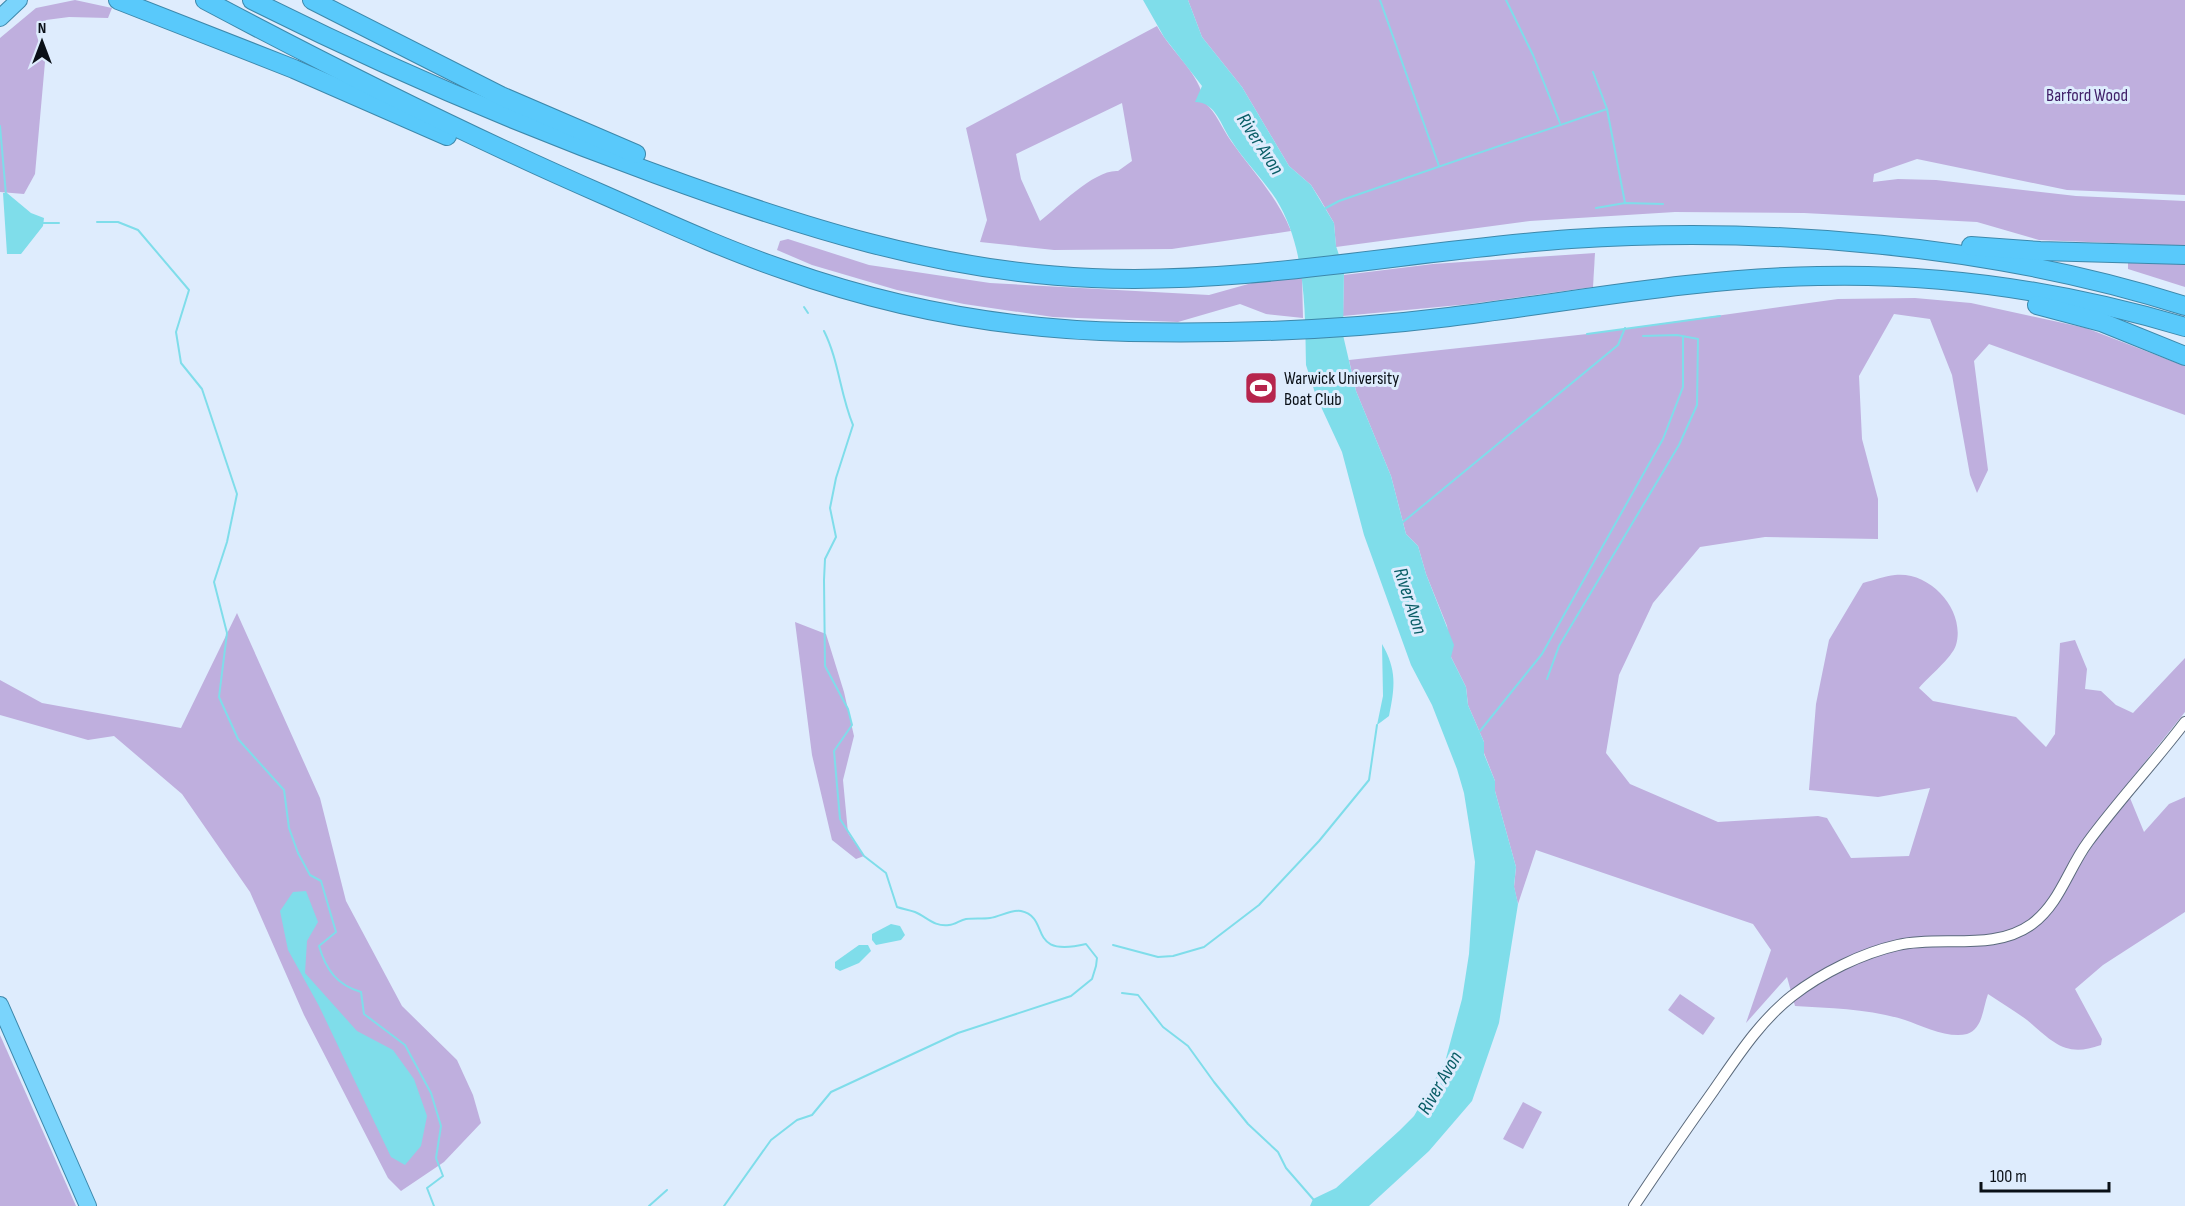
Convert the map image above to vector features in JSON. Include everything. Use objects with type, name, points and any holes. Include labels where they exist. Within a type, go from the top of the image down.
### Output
[{"type":"highway","points":[[0,5],[16,0]]},
{"type":"highway","points":[[0,18],[16,0]]},
{"type":"highway","points":[[118,0],[294,69],[497,156],[554,173]]},
{"type":"highway","points":[[205,0],[330,66],[554,173],[765,263],[884,300],[951,314],[1049,327],[1126,332],[1222,332],[1385,323],[1505,310],[1587,296],[1695,283],[1821,276],[1960,282],[2041,294],[2129,312],[2185,327]]},
{"type":"highway","points":[[252,0],[336,42],[537,129],[728,201],[831,235],[922,257],[1000,270],[1131,279],[1222,276],[1391,256],[1575,239],[1666,237],[1815,240],[1886,245],[1959,245],[2040,251],[2185,255]]},
{"type":"highway","points":[[312,0],[501,96],[700,180],[728,201]]},
{"type":"highway","points":[[1886,245],[2018,265],[2185,306]]},
{"type":"highway","points":[[1895,278],[1946,291],[2024,302],[2076,315],[2144,338],[2185,356]]},
{"type":"highway","points":[[0,1005],[88,1206]]},
{"type":"street","points":[[1634,1206],[1731,1065],[1756,1032],[1792,996],[1828,973],[1886,948],[1904,944],[1990,939],[2019,932],[2031,924],[2056,897],[2089,841],[2185,722]]},
{"type":"green space","points":[[75,0],[112,8],[108,18],[69,17],[46,20],[36,33],[45,62],[35,174],[24,194],[0,192],[0,38],[36,8]]},
{"type":"green space","name":"Barford Wood","points":[[1188,0],[2185,0],[2185,195],[2067,190],[1917,159],[1874,174],[1873,182],[1898,179],[1936,180],[2076,196],[2185,201],[2185,246],[2039,240],[1977,222],[1804,213],[1675,212],[1530,221],[1336,247],[1334,223],[1320,199],[1311,185],[1289,166],[1242,87],[1202,37]]},
{"type":"green space","points":[[1157,26],[1191,72],[1204,102],[1271,195],[1291,231],[1172,249],[1054,250],[980,242],[987,220],[966,128]],"holes":[[[1122,103],[1132,161],[1118,171],[1109,172],[1088,182],[1040,221],[1021,179],[1016,154]]]},
{"type":"green space","points":[[788,239],[869,265],[990,283],[1209,295],[1259,281],[1302,276],[1303,318],[1266,314],[1240,304],[1178,322],[1053,317],[964,304],[897,290],[812,265],[777,250],[780,241]]},
{"type":"green space","points":[[1595,253],[1593,287],[1470,304],[1343,316],[1344,275],[1433,264]]},
{"type":"green space","points":[[2128,263],[2185,264],[2185,287],[2128,269]]},
{"type":"green space","points":[[1915,298],[1971,303],[2086,328],[2185,366],[2185,415],[1989,344],[1974,361],[1988,470],[1977,493],[1970,475],[1952,375],[1930,319],[1894,314],[1859,376],[1862,439],[1878,499],[1878,539],[1765,537],[1700,547],[1653,603],[1619,675],[1606,753],[1630,784],[1718,822],[1818,816],[1827,818],[1851,858],[1909,856],[1930,788],[1878,797],[1809,790],[1816,704],[1829,640],[1863,583],[1895,575],[1908,575],[1933,586],[1951,607],[1958,632],[1954,650],[1919,688],[1933,701],[2016,717],[2046,747],[2055,734],[2060,643],[2075,640],[2087,669],[2085,689],[2101,691],[2116,705],[2133,713],[2185,658],[2185,712],[2097,822],[2073,876],[2106,824],[2130,798],[2144,832],[2169,804],[2185,797],[2185,912],[2103,965],[2075,989],[2102,1039],[2101,1045],[2089,1049],[2078,1050],[2060,1046],[1988,994],[1982,1017],[1976,1027],[1967,1034],[1952,1035],[1878,1013],[1795,1006],[1787,977],[1746,1023],[1771,950],[1753,924],[1536,850],[1518,904],[1514,887],[1516,867],[1495,791],[1495,781],[1484,753],[1484,742],[1468,705],[1466,687],[1451,657],[1447,626],[1426,574],[1418,546],[1406,534],[1391,476],[1356,391],[1349,360],[1587,334],[1838,299]]},
{"type":"green space","points":[[237,613],[320,798],[346,901],[402,1006],[457,1060],[473,1095],[481,1123],[444,1162],[401,1191],[388,1178],[304,1015],[250,892],[182,794],[114,736],[88,740],[0,715],[0,680],[42,703],[181,728]]},
{"type":"green space","points":[[795,622],[826,634],[844,692],[854,736],[843,780],[848,833],[864,856],[856,859],[832,840],[812,755]]},
{"type":"green space","points":[[1680,994],[1715,1018],[1703,1035],[1668,1010]]},
{"type":"green space","points":[[0,1035],[76,1206],[0,1206]]},
{"type":"green space","points":[[1523,1102],[1542,1112],[1523,1149],[1503,1139]]},
{"type":"water","name":"River Avon","points":[[1143,0],[1188,0],[1202,37],[1242,87],[1289,166],[1311,185],[1334,223],[1336,246],[1344,270],[1343,335],[1356,391],[1391,476],[1406,534],[1418,546],[1426,574],[1454,645],[1451,657],[1466,687],[1468,705],[1484,742],[1484,754],[1495,781],[1495,791],[1516,867],[1514,886],[1518,904],[1499,1023],[1472,1101],[1429,1151],[1369,1206],[1310,1206],[1313,1199],[1336,1188],[1414,1116],[1445,1062],[1462,999],[1469,954],[1475,862],[1464,793],[1432,705],[1411,665],[1364,535],[1342,452],[1316,396],[1306,365],[1302,279],[1286,218],[1276,199],[1236,148],[1213,110],[1202,103],[1195,102],[1202,86],[1164,37]]},
{"type":"water","points":[[3,193],[7,193],[31,213],[44,218],[43,226],[21,254],[7,254]]},
{"type":"water","points":[[1382,644],[1392,671],[1393,696],[1389,716],[1377,725],[1383,696]]},
{"type":"water","points":[[306,891],[318,922],[307,941],[305,973],[357,1031],[393,1050],[414,1079],[427,1116],[421,1146],[405,1165],[391,1157],[319,1006],[288,950],[280,911],[293,892]]},
{"type":"water","points":[[891,924],[900,926],[905,935],[901,940],[876,945],[872,940],[872,934]]},
{"type":"water","points":[[859,945],[868,945],[871,951],[859,963],[840,971],[835,968],[835,962]]},
{"type":"waterway","points":[[1380,0],[1439,166]]},
{"type":"waterway","points":[[1506,0],[1533,55],[1560,123]]},
{"type":"waterway","points":[[1593,72],[1607,109],[1625,203]]},
{"type":"waterway","points":[[1324,209],[1339,201],[1607,109]]},
{"type":"waterway","points":[[0,126],[6,195]]},
{"type":"waterway","points":[[1596,208],[1625,203],[1663,204]]},
{"type":"waterway","points":[[97,222],[118,222],[138,230],[189,290],[176,332],[181,363],[202,389],[237,494],[227,542],[214,582],[227,633],[219,697],[238,739],[284,790],[289,828],[298,853],[310,875],[321,881],[336,932],[319,946],[325,962],[339,981],[361,992],[364,1014],[405,1045],[431,1093],[441,1126],[436,1158],[443,1176],[427,1188],[434,1206]]},
{"type":"waterway","points":[[41,223],[59,223]]},
{"type":"waterway","points":[[804,307],[808,313]]},
{"type":"waterway","points":[[1587,334],[1720,316]]},
{"type":"waterway","points":[[1403,522],[1618,345],[1625,328]]},
{"type":"waterway","points":[[724,1206],[771,1140],[797,1120],[812,1115],[831,1092],[958,1033],[1071,996],[1092,979],[1097,958],[1086,944],[1067,947],[1054,946],[1047,942],[1036,921],[1021,911],[990,918],[966,919],[944,925],[897,907],[886,873],[864,856],[840,819],[834,751],[852,725],[848,709],[825,666],[824,580],[825,559],[836,537],[830,508],[836,478],[853,425],[833,354],[824,331]]},
{"type":"waterway","points":[[1547,679],[1559,646],[1679,445],[1697,405],[1698,339],[1677,335],[1643,336]]},
{"type":"waterway","points":[[1480,731],[1542,654],[1663,439],[1683,387],[1683,336]]},
{"type":"waterway","points":[[1113,945],[1158,957],[1173,956],[1204,947],[1259,905],[1319,841],[1369,780],[1377,725]]},
{"type":"waterway","points":[[1122,993],[1138,995],[1163,1027],[1188,1046],[1248,1124],[1278,1152],[1286,1168],[1313,1199]]},
{"type":"waterway","points":[[649,1206],[667,1190]]},
{"type":"place","name":"Warwick University Boat Club","points":[[1261,388]]}]
